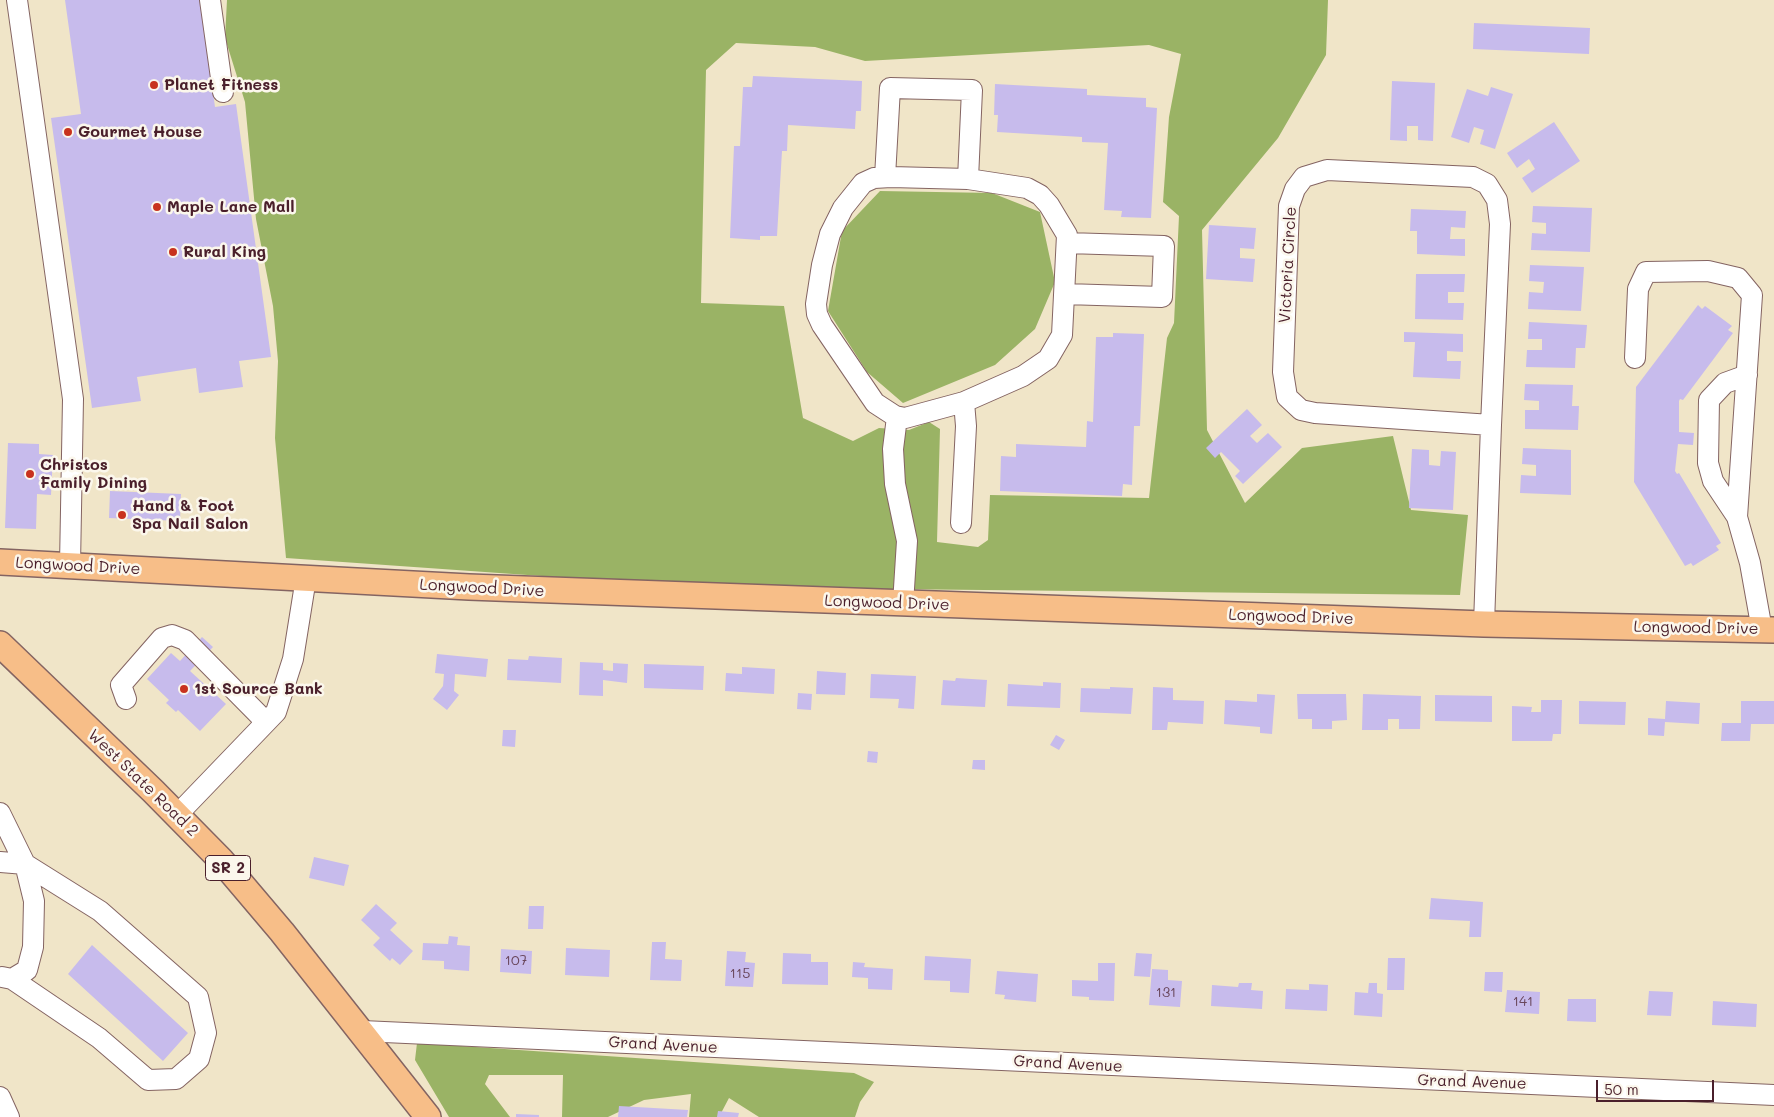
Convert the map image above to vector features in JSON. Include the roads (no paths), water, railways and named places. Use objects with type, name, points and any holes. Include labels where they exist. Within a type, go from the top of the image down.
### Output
[{"type":"main road","name":"Longwood Drive","points":[[0,562],[469,588],[1484,624],[1768,630]]},
{"type":"main road","name":"West State Road 2","points":[[0,644],[227,867],[362,1031],[428,1117]]},
{"type":"street","points":[[17,0],[73,399],[70,565]]},
{"type":"street","points":[[210,0],[223,92]]},
{"type":"street","points":[[885,177],[890,88],[972,90],[968,179]]},
{"type":"street","name":"Victoria Circle","points":[[1484,624],[1500,224],[1497,200],[1486,184],[1473,177],[1327,170],[1304,177],[1295,189],[1289,206],[1283,372],[1287,397],[1301,410],[1314,413],[1491,425]]},
{"type":"street","points":[[885,177],[968,179],[1027,188],[1040,196],[1059,219],[1067,236],[1062,336],[1048,359],[1022,376],[964,402],[905,418],[897,417],[875,403],[822,325],[817,314],[816,304],[830,234],[843,208],[863,183],[874,178],[885,177]]},
{"type":"street","points":[[1065,294],[1162,296],[1164,246],[1067,243]]},
{"type":"street","points":[[1635,358],[1638,289],[1646,272],[1708,271],[1738,278],[1752,295],[1737,517]]},
{"type":"street","points":[[1747,375],[1725,382],[1709,400],[1708,463],[1713,482],[1737,517],[1768,630]]},
{"type":"street","points":[[961,523],[966,426],[964,402]]},
{"type":"street","points":[[897,417],[893,449],[894,484],[907,540],[903,604]]},
{"type":"street","points":[[177,816],[276,712],[293,659],[306,578]]},
{"type":"street","points":[[126,699],[121,685],[162,638],[172,636],[185,640],[266,722]]},
{"type":"street","points":[[0,813],[25,864],[34,901],[33,947],[27,970],[6,978]]},
{"type":"street","points":[[0,862],[25,864],[100,911],[198,997],[206,1033],[199,1058],[176,1079],[148,1080],[99,1038],[6,978]]},
{"type":"street","name":"Grand Avenue","points":[[362,1031],[1774,1095]]},
{"type":"street","points":[[0,1097],[9,1117]]},
{"type":"place","name":"Planet Fitness","points":[[154,85]]},
{"type":"place","name":"Gourmet House","points":[[68,132]]},
{"type":"place","name":"Maple Lane Mall","points":[[157,207]]},
{"type":"place","name":"Rural King","points":[[173,252]]},
{"type":"place","name":"Christos Family Dining","points":[[30,474]]},
{"type":"place","name":"Hand & Foot Spa Nail Salon","points":[[122,515]]},
{"type":"place","name":"1st Source Bank","points":[[184,689]]}]
